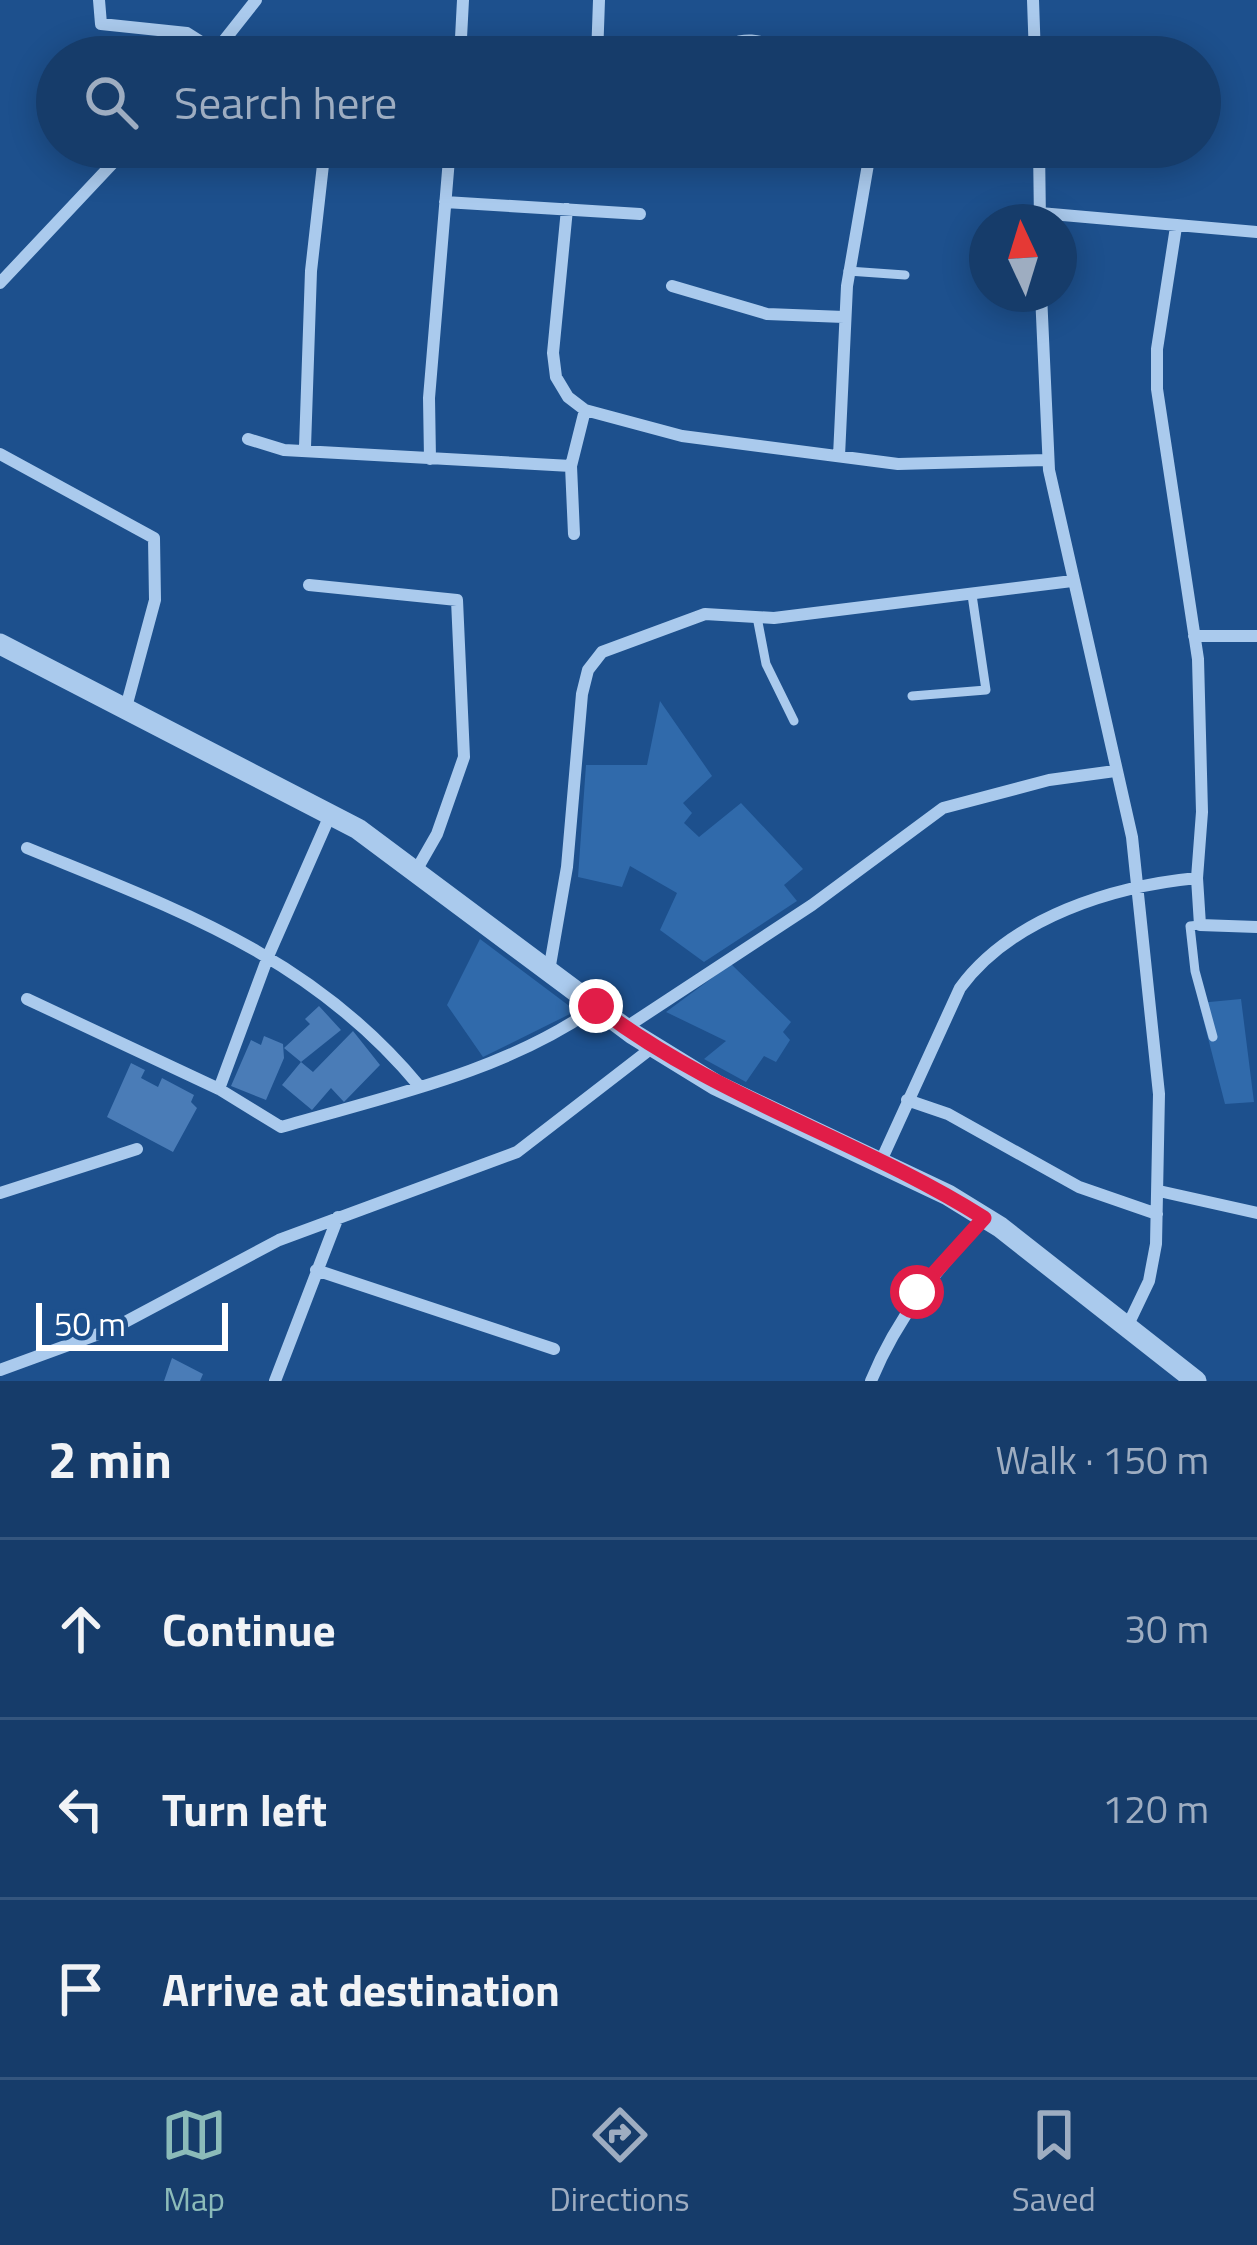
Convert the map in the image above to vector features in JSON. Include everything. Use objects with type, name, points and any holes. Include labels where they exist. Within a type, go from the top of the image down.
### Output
[{"type":"street","points":[[99,0],[100,24],[191,36]]},
{"type":"street","points":[[231,36],[256,0]]},
{"type":"street","points":[[461,36],[464,0]]},
{"type":"street","points":[[597,36],[598,0]]},
{"type":"street","points":[[1033,0],[1034,36]]},
{"type":"street","points":[[0,283],[108,168]]},
{"type":"street","points":[[305,448],[311,271],[323,168]]},
{"type":"street","points":[[430,459],[429,398],[448,168]]},
{"type":"street","points":[[839,456],[848,271],[867,168]]},
{"type":"street","points":[[1039,168],[1040,204]]},
{"type":"street","points":[[445,202],[640,214]]},
{"type":"street","points":[[566,209],[553,353],[556,377],[568,397],[585,410],[682,436],[898,464],[1048,460]]},
{"type":"street","points":[[1077,220],[1257,232]]},
{"type":"street","points":[[1176,227],[1157,349],[1157,389],[1202,720],[1197,878],[1201,925],[1257,927]]},
{"type":"street","points":[[672,286],[767,314],[844,317]]},
{"type":"street","points":[[1042,312],[1048,460],[1139,884],[1139,930],[1159,1094],[1159,1191],[1149,1281],[1126,1327]]},
{"type":"street","points":[[574,534],[571,466],[585,410]]},
{"type":"street","points":[[248,439],[284,450],[571,466]]},
{"type":"street","points":[[0,454],[154,538],[154,600],[125,711]]},
{"type":"street","points":[[549,971],[567,867],[588,670],[602,652],[644,632],[705,614],[757,617],[1072,581]]},
{"type":"street","points":[[309,585],[457,600],[464,757],[437,834],[417,869]]},
{"type":"street","points":[[1194,636],[1257,636]]},
{"type":"street","points":[[0,644],[332,812],[417,869],[653,1047],[716,1085],[984,1218],[1196,1381]]},
{"type":"street","points":[[625,1028],[812,905],[943,808],[1049,780],[1115,771]]},
{"type":"street","points":[[219,1089],[269,954],[332,812]]},
{"type":"street","points":[[27,848],[207,922],[269,954],[385,1045],[420,1087]]},
{"type":"street","points":[[880,1163],[974,969],[1069,910],[1139,884],[1197,878]]},
{"type":"street","points":[[26,999],[219,1089],[281,1127],[420,1087],[566,1028],[596,1006]]},
{"type":"street","points":[[0,1370],[112,1329],[279,1240],[517,1152],[653,1047]]},
{"type":"street","points":[[907,1100],[948,1114],[1079,1187],[1157,1214]]},
{"type":"street","points":[[0,1193],[137,1149]]},
{"type":"street","points":[[1159,1191],[1257,1213]]},
{"type":"street","points":[[275,1381],[338,1217]]},
{"type":"street","points":[[871,1381],[890,1335],[917,1292],[984,1218]]},
{"type":"street","points":[[316,1270],[554,1349]]},
{"type":"lane","points":[[848,271],[905,275]]},
{"type":"lane","points":[[912,696],[986,691],[972,595]]},
{"type":"lane","points":[[757,617],[766,664],[794,722]]},
{"type":"lane","points":[[1201,925],[1190,926],[1192,949],[1213,1036]]},
{"type":"shaded area","points":[[660,701],[712,776],[683,803],[692,813],[684,823],[699,837],[741,803],[803,869],[784,885],[797,901],[704,962],[660,930],[677,893],[630,866],[622,887],[578,877],[586,765],[647,765]]},
{"type":"shaded area","points":[[480,939],[576,1011],[483,1057],[447,1005]]},
{"type":"shaded area","points":[[731,964],[791,1022],[783,1032],[790,1040],[776,1062],[764,1056],[746,1082],[704,1059],[726,1041],[666,1012]]},
{"type":"shaded area","points":[[1241,999],[1254,1102],[1225,1104],[1199,1003]]},
{"type":"building","points":[[319,1006],[341,1030],[301,1062],[284,1048],[310,1024],[305,1019]]},
{"type":"building","points":[[353,1031],[380,1065],[344,1102],[331,1088],[312,1110],[282,1085],[301,1062],[313,1072]]},
{"type":"building","points":[[264,1036],[283,1044],[284,1058],[266,1100],[231,1086],[251,1040],[261,1045]]},
{"type":"building","points":[[131,1063],[145,1070],[141,1078],[158,1087],[162,1078],[194,1095],[191,1102],[197,1108],[173,1152],[107,1117]]},
{"type":"building","points":[[172,1358],[203,1374],[200,1381],[164,1381]]},
{"type":"route","points":[[596,1006],[716,1085],[948,1195],[984,1218],[917,1292]]}]
